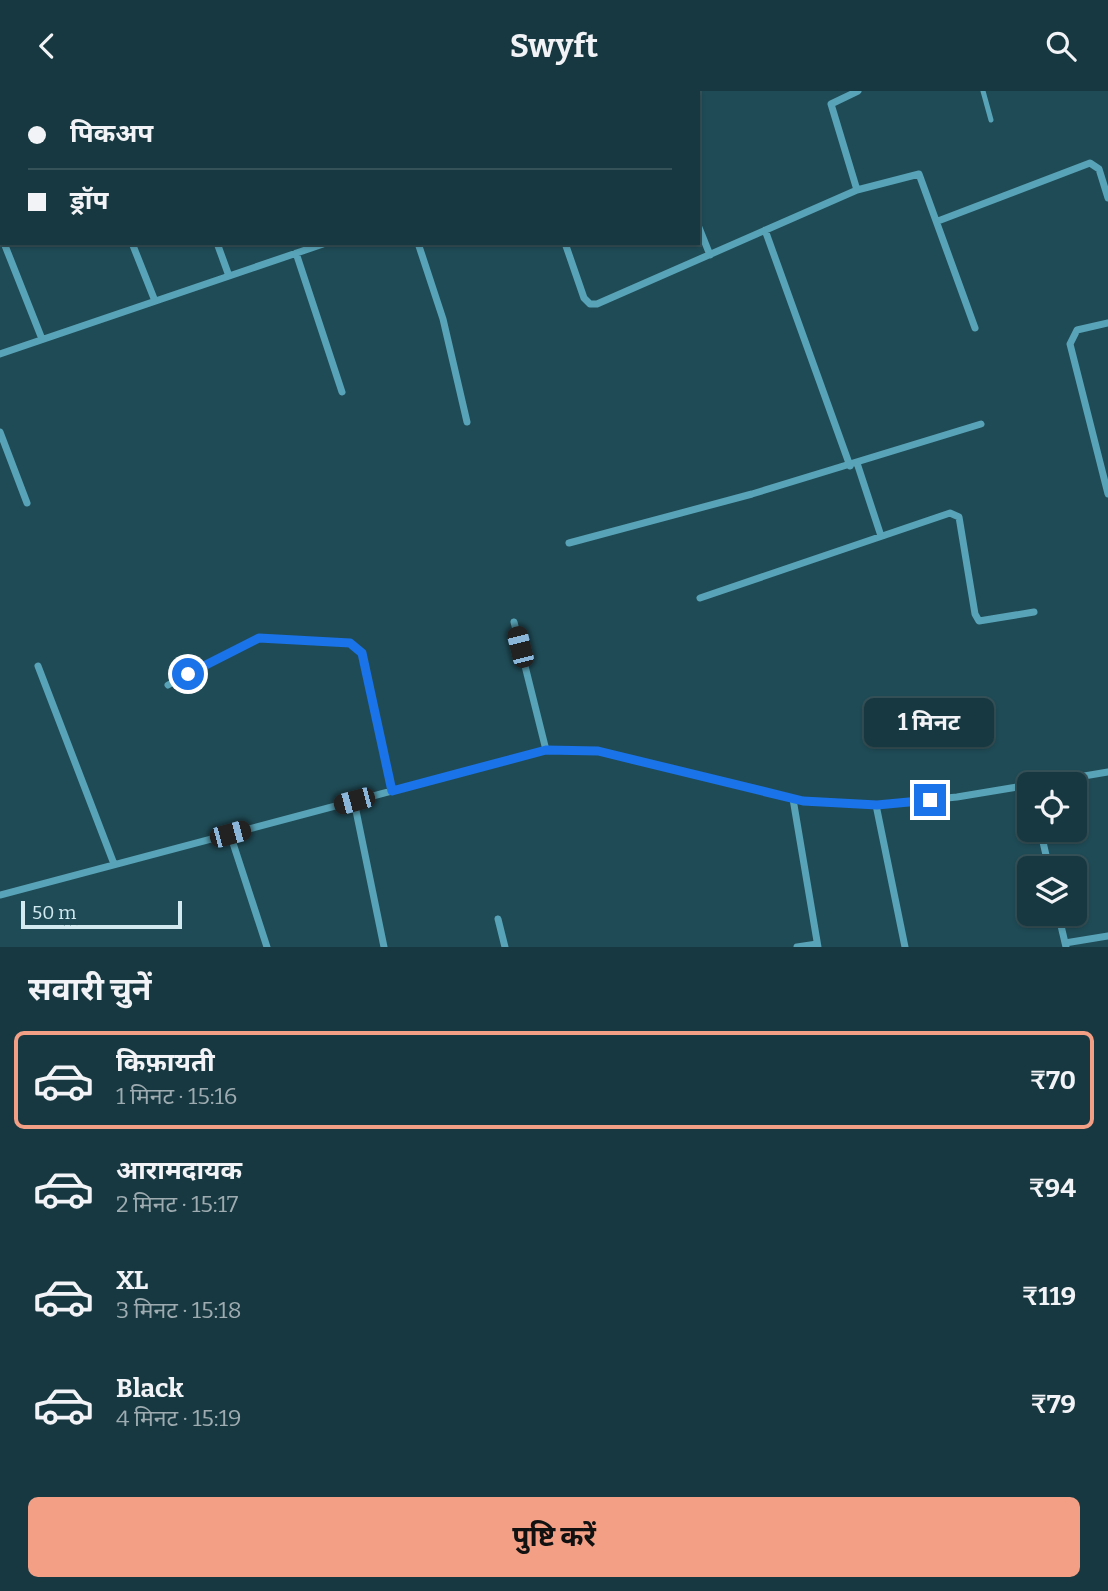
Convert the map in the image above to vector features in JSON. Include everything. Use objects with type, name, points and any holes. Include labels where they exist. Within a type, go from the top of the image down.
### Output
[{"type":"street","points":[[857,190],[831,104],[858,91]]},
{"type":"street","points":[[938,221],[1090,163],[1096,164],[1108,198]]},
{"type":"street","points":[[566,245],[584,298],[590,304],[597,304],[857,190],[919,174],[975,328]]},
{"type":"street","points":[[700,230],[710,254]]},
{"type":"street","points":[[765,230],[881,536]]},
{"type":"street","points":[[5,245],[42,339]]},
{"type":"street","points":[[133,245],[155,301]]},
{"type":"street","points":[[218,245],[229,276]]},
{"type":"street","points":[[0,354],[320,245]]},
{"type":"street","points":[[419,245],[443,319],[467,422]]},
{"type":"street","points":[[296,253],[342,393]]},
{"type":"street","points":[[1108,323],[1077,330],[1070,344],[1108,494]]},
{"type":"street","points":[[569,543],[854,464],[981,424]]},
{"type":"street","points":[[0,432],[27,503]]},
{"type":"street","points":[[700,598],[955,513],[959,517],[975,614],[979,621],[1034,612]]},
{"type":"street","points":[[514,622],[546,750]]},
{"type":"street","points":[[168,685],[259,638],[350,643],[357,646],[362,653],[392,791]]},
{"type":"street","points":[[38,666],[114,864]]},
{"type":"street","points":[[0,895],[546,750],[598,751],[793,799],[877,805],[957,797],[1017,787]]},
{"type":"street","points":[[1087,776],[1108,772]]},
{"type":"street","points":[[793,799],[817,946],[797,947]]},
{"type":"street","points":[[354,801],[384,947]]},
{"type":"street","points":[[877,805],[905,947]]},
{"type":"street","points":[[230,834],[267,947]]},
{"type":"street","points":[[498,919],[505,947]]},
{"type":"street","points":[[1061,926],[1065,945],[1108,936]]},
{"type":"lane","points":[[983,91],[991,120]]},
{"type":"route","points":[[188,674],[259,638],[350,643],[357,646],[362,653],[392,791],[546,750],[598,751],[803,801],[877,805],[930,800]]}]
